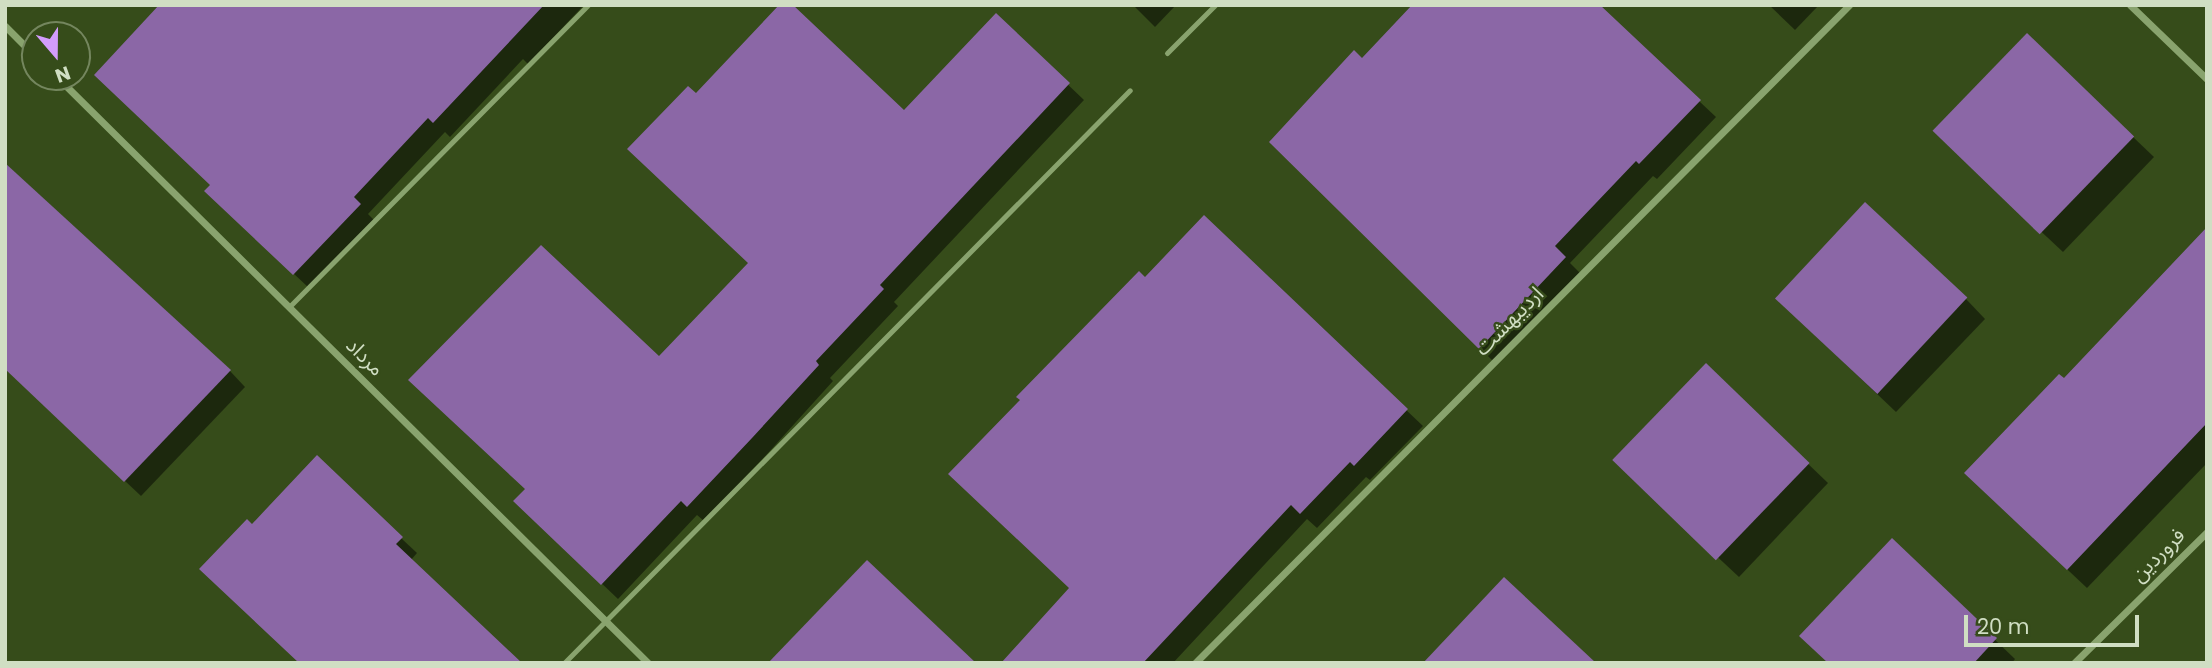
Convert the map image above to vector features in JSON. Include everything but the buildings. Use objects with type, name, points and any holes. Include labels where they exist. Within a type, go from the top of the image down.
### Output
[{"type":"street","name":"اردیبهشت","points":[[1195,663],[1849,5]]},
{"type":"street","points":[[2130,5],[2207,79]]},
{"type":"street","points":[[5,26],[21,41]]},
{"type":"street","name":"مرداد","points":[[71,91],[648,663]]},
{"type":"street","name":"فروردین","points":[[2074,663],[2207,532]]},
{"type":"lane","points":[[289,307],[588,5]]},
{"type":"lane","points":[[1167,53],[1214,5]]},
{"type":"lane","points":[[564,663],[1130,90]]}]
